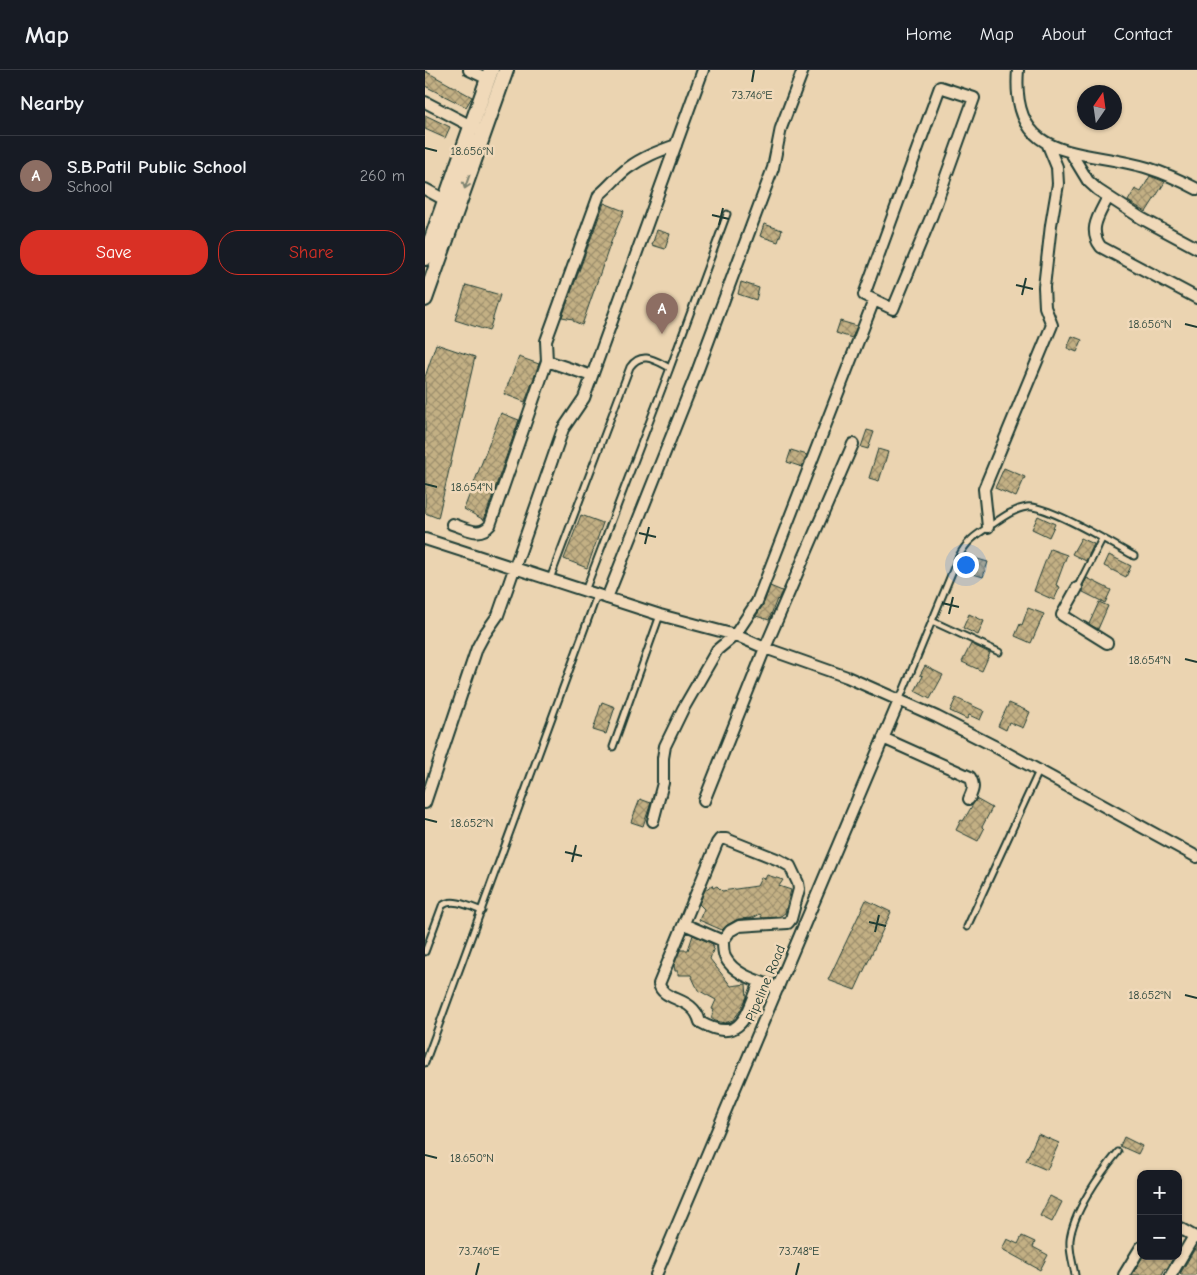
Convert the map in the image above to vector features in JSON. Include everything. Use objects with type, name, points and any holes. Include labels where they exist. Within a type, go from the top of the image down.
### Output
[{"type":"street","points":[[425,258],[489,75],[469,70]]},
{"type":"street","points":[[425,300],[506,70]]},
{"type":"street","points":[[425,803],[477,648],[499,614],[563,429],[584,398],[703,70]]},
{"type":"street","points":[[602,596],[693,381],[773,168],[781,128],[803,70]]},
{"type":"street","points":[[1018,70],[1018,102],[1025,120],[1033,133],[1048,145],[1071,153],[1149,168],[1197,189]]},
{"type":"street","points":[[940,87],[974,98],[932,215],[893,309],[874,300],[864,295],[940,87]]},
{"type":"street","points":[[425,102],[484,132]]},
{"type":"street","points":[[988,527],[984,489],[1052,325],[1045,307],[1044,287],[1058,184],[1057,167],[1048,145]]},
{"type":"street","points":[[452,524],[479,533],[485,531],[490,525],[547,361],[546,341],[599,195],[626,169],[642,158],[676,146]]},
{"type":"street","points":[[1071,153],[1088,180],[1098,190],[1141,218],[1197,248]]},
{"type":"street","points":[[425,189],[445,200]]},
{"type":"street","points":[[1108,197],[1096,221],[1093,232],[1095,239],[1101,247],[1197,298]]},
{"type":"street","points":[[653,821],[663,783],[665,746],[717,650],[735,635],[757,602],[874,300]]},
{"type":"street","points":[[547,361],[592,376]]},
{"type":"street","points":[[704,800],[765,648],[853,444]]},
{"type":"street","points":[[425,539],[661,615],[735,635],[765,648],[847,677],[963,730],[1197,857]]},
{"type":"street","points":[[1077,588],[1062,615],[1107,643]]},
{"type":"street","name":"Pipeline Road","points":[[656,1275],[899,701]]},
{"type":"street","points":[[883,738],[970,777],[974,783],[974,789],[969,799]]},
{"type":"street","points":[[760,982],[742,1023],[734,1029],[723,1030],[708,1027],[700,1022],[698,1014],[689,1004],[666,994],[660,989],[659,984],[720,839],[726,839],[779,860],[789,866],[798,883],[799,889],[791,919],[788,923],[739,926],[730,931],[723,941],[724,955],[733,968],[760,982],[778,988]]},
{"type":"street","points":[[684,924],[723,941]]},
{"type":"street","points":[[1171,1275],[1193,1236],[1182,1229]]},
{"type":"street","points":[[1124,1275],[1137,1254]]},
{"type":"lane","points":[[585,591],[671,368],[727,214]]},
{"type":"lane","points":[[550,580],[630,367],[635,360],[649,358],[671,368]]},
{"type":"lane","points":[[899,701],[958,558],[966,543],[1011,512],[1027,507],[1037,507],[1055,514],[1134,556]]},
{"type":"lane","points":[[1077,588],[1102,539]]},
{"type":"lane","points":[[425,1063],[602,596]]},
{"type":"lane","points":[[613,747],[661,615]]},
{"type":"lane","points":[[932,621],[999,652]]},
{"type":"lane","points":[[967,928],[1039,770]]},
{"type":"lane","points":[[425,952],[445,903],[463,905],[482,911]]},
{"type":"lane","points":[[1075,1275],[1070,1254],[1073,1226],[1100,1173],[1117,1152]]},
{"type":"building","points":[[425,71],[472,97],[466,107],[425,86]]},
{"type":"building","points":[[425,115],[450,127],[445,138],[425,129]]},
{"type":"building","points":[[1150,176],[1165,182],[1146,212],[1128,201],[1135,189],[1141,192]]},
{"type":"building","points":[[604,203],[624,211],[582,325],[573,321],[573,319],[562,317]]},
{"type":"building","points":[[764,224],[782,230],[778,242],[760,236]]},
{"type":"building","points":[[657,230],[670,234],[665,249],[652,245]]},
{"type":"building","points":[[741,282],[759,288],[756,300],[738,294]]},
{"type":"building","points":[[466,285],[500,295],[489,331],[455,320]]},
{"type":"building","points":[[840,321],[857,326],[852,338],[836,333]]},
{"type":"building","points":[[1072,336],[1082,340],[1077,352],[1067,348]]},
{"type":"building","points":[[436,344],[475,357],[438,518],[425,513],[425,377]]},
{"type":"building","points":[[519,357],[539,364],[525,402],[504,394]]},
{"type":"building","points":[[501,413],[519,420],[484,520],[464,509]]},
{"type":"building","points":[[867,430],[874,432],[868,449],[861,447]]},
{"type":"building","points":[[878,449],[888,452],[879,481],[869,478]]},
{"type":"building","points":[[791,450],[807,455],[802,467],[787,462]]},
{"type":"building","points":[[1004,468],[1025,477],[1016,497],[995,488]]},
{"type":"building","points":[[581,515],[603,523],[587,568],[564,559]]},
{"type":"building","points":[[1038,516],[1055,524],[1049,537],[1032,529]]},
{"type":"building","points":[[1081,538],[1094,544],[1086,561],[1072,554]]},
{"type":"building","points":[[1050,549],[1067,555],[1056,585],[1060,587],[1054,600],[1034,591]]},
{"type":"building","points":[[1109,555],[1131,566],[1126,577],[1104,566]]},
{"type":"building","points":[[974,558],[988,562],[983,577],[970,573]]},
{"type":"building","points":[[1087,578],[1111,590],[1105,603],[1083,592],[1083,585]]},
{"type":"building","points":[[770,586],[782,591],[769,620],[756,616],[763,605]]},
{"type":"building","points":[[1099,602],[1108,606],[1098,629],[1089,624]]},
{"type":"building","points":[[1028,608],[1044,614],[1031,643],[1015,636],[1020,624],[1022,625]]},
{"type":"building","points":[[969,614],[984,621],[978,635],[963,628]]},
{"type":"building","points":[[971,644],[990,653],[982,671],[962,662]]},
{"type":"building","points":[[925,666],[943,675],[930,699],[915,691],[923,676],[920,675]]},
{"type":"building","points":[[956,698],[984,711],[980,720],[969,715],[967,719],[950,711]]},
{"type":"building","points":[[602,702],[615,707],[606,734],[593,730]]},
{"type":"building","points":[[1009,703],[1030,712],[1023,728],[1009,722],[1006,730],[998,726]]},
{"type":"building","points":[[640,799],[651,803],[643,826],[631,822]]},
{"type":"building","points":[[976,799],[992,808],[982,827],[984,829],[978,841],[956,830]]},
{"type":"building","points":[[767,875],[783,880],[779,886],[791,890],[785,913],[779,917],[762,918],[760,914],[753,918],[738,919],[722,930],[699,920],[704,909],[699,904],[705,890],[712,885],[713,888],[717,886],[722,891],[757,886],[761,878],[765,879]]},
{"type":"building","points":[[866,900],[891,912],[855,990],[828,980]]},
{"type":"building","points":[[693,935],[713,944],[712,946],[714,947],[710,959],[731,986],[746,984],[747,997],[733,1020],[725,1023],[711,1018],[716,1000],[698,990],[691,975],[678,975],[678,971],[675,971],[674,965],[680,950],[688,950]]},
{"type":"building","points":[[1038,1134],[1059,1143],[1047,1170],[1026,1161]]},
{"type":"building","points":[[1124,1137],[1142,1146],[1138,1154],[1120,1146]]},
{"type":"building","points":[[1050,1196],[1062,1202],[1052,1222],[1040,1216]]},
{"type":"building","points":[[1022,1236],[1035,1242],[1033,1247],[1048,1255],[1040,1270],[1002,1249],[1007,1239],[1018,1244]]},
{"type":"building","points":[[1197,1245],[1197,1272],[1195,1275],[1181,1275],[1180,1274]]},
{"type":"building","points":[[1141,1260],[1172,1260],[1162,1275],[1132,1275]]},
{"type":"place","name":"S.B.Patil Public School","points":[[662,334]]}]
